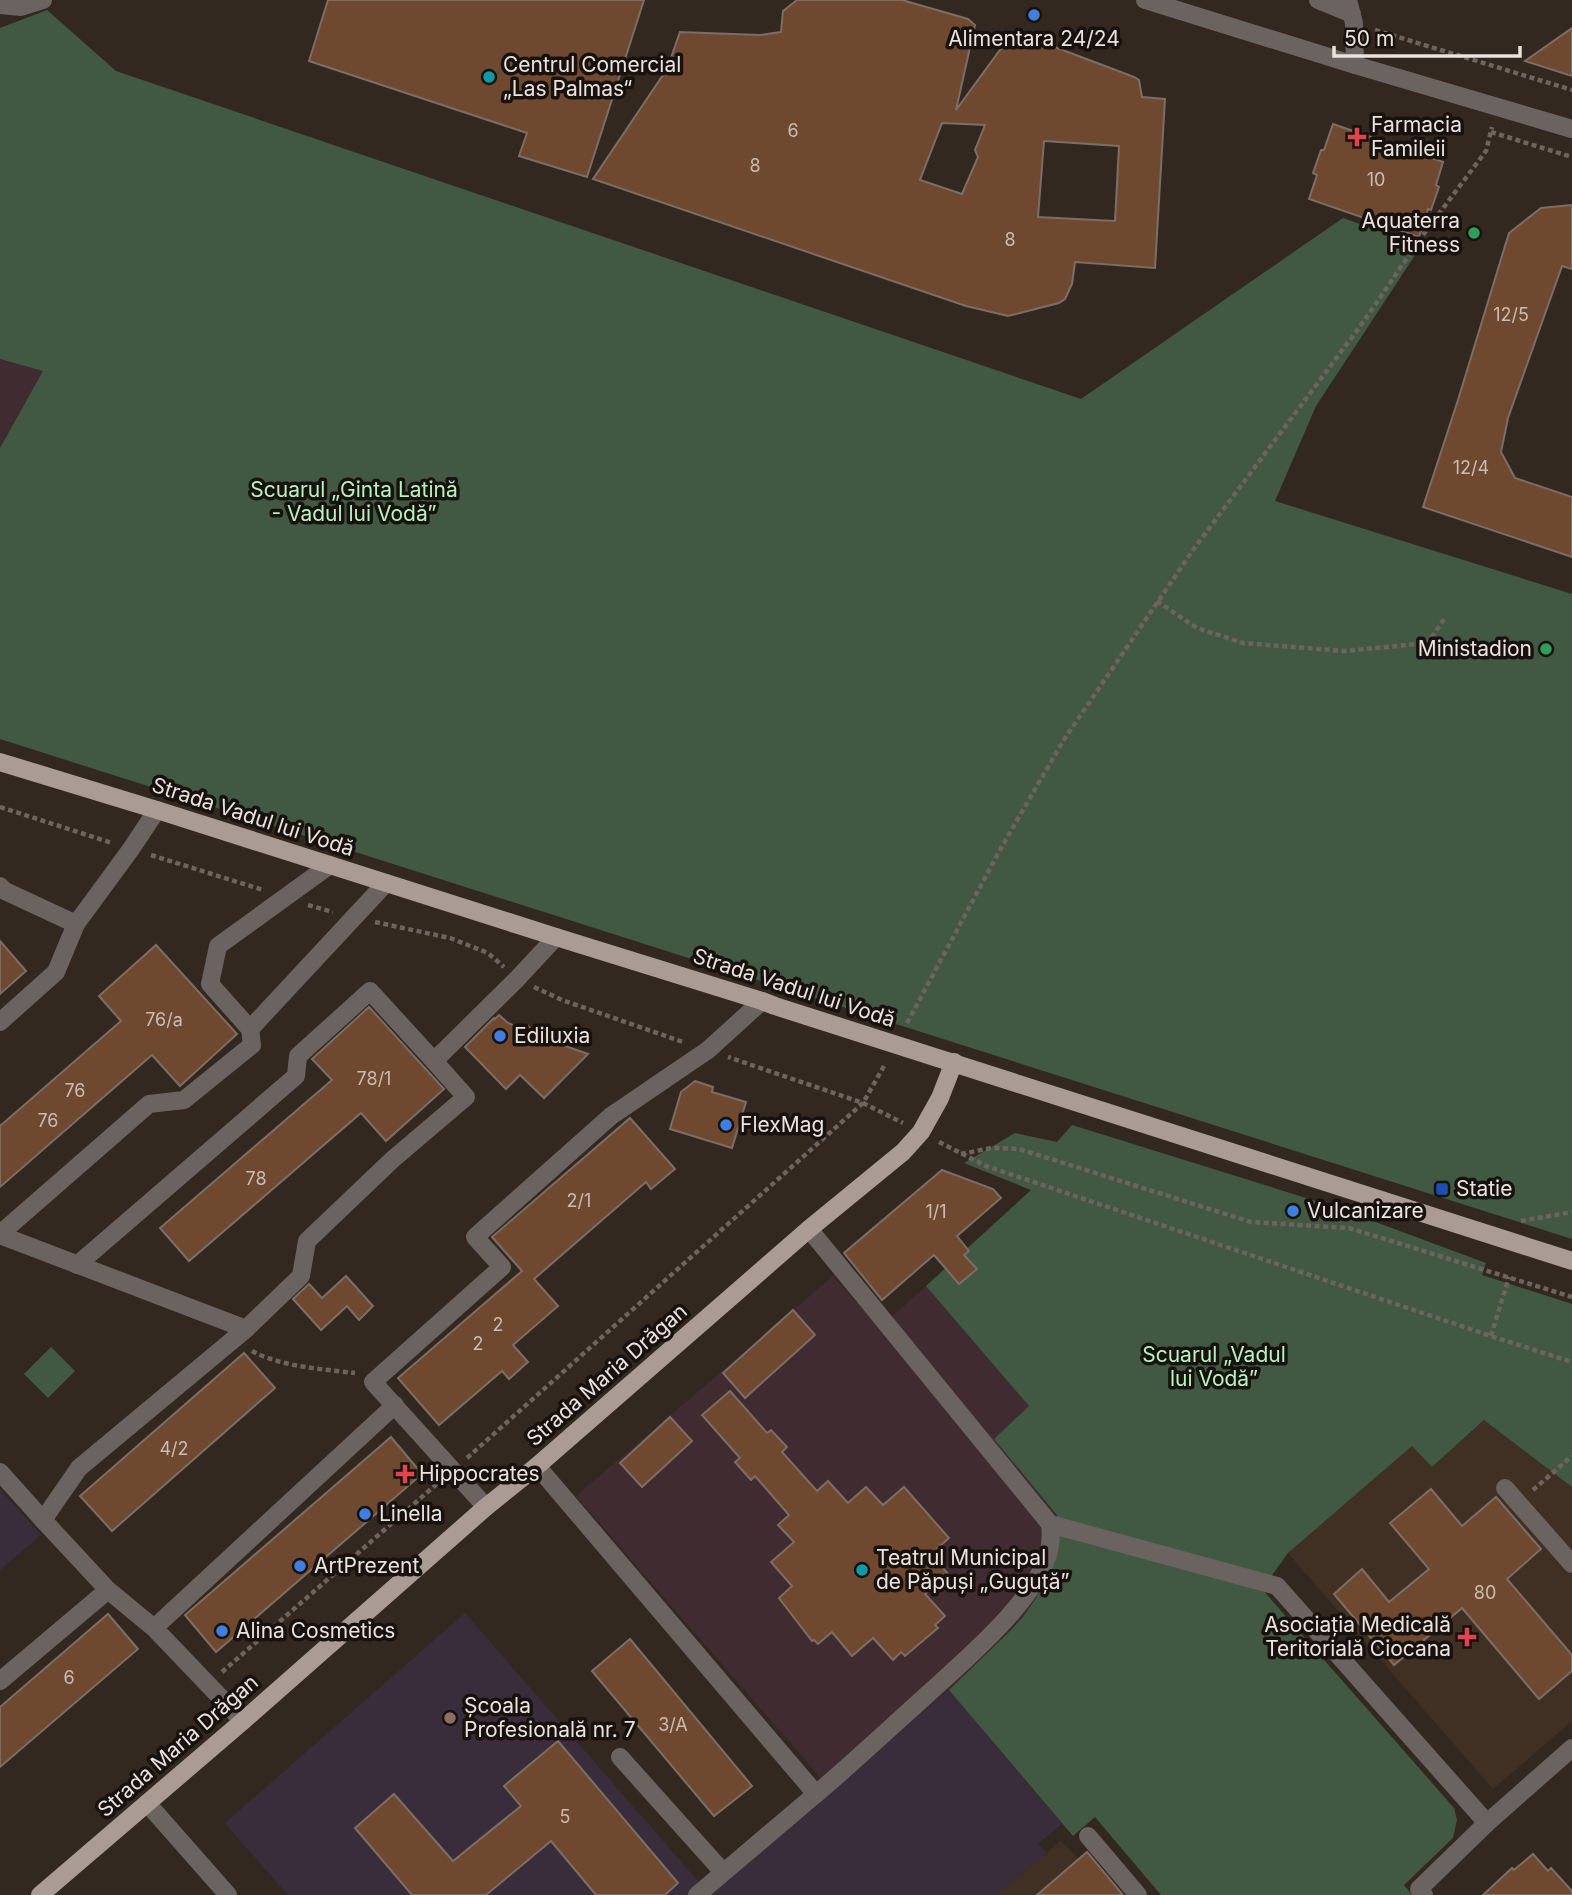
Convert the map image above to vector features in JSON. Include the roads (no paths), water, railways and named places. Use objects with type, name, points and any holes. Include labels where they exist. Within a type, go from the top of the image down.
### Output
[{"type":"main road","name":"Strada Vadul lui Vodă","points":[[1,765],[157,810],[762,1001],[1572,1261]]},
{"type":"main road","name":"Strada Maria Drăgan","points":[[40,1895],[486,1507],[537,1466],[809,1229],[903,1152],[921,1132],[940,1098],[954,1062]]},
{"type":"street","points":[[0,5],[21,7],[43,0]]},
{"type":"street","points":[[1145,0],[1202,9],[1355,65],[1572,129]]},
{"type":"street","points":[[1318,0],[1351,12],[1355,65]]},
{"type":"street","points":[[0,1022],[56,972],[76,924],[157,810]]},
{"type":"street","points":[[239,1335],[0,1235],[149,1104],[184,1100],[252,1045],[250,1029],[211,984],[218,946],[330,865]]},
{"type":"street","points":[[250,1029],[386,883]]},
{"type":"street","points":[[0,886],[5,891],[76,924]]},
{"type":"street","points":[[434,1061],[556,937]]},
{"type":"street","points":[[43,1520],[79,1468],[239,1335],[300,1276],[307,1241],[392,1160],[466,1097],[370,991],[298,1056],[296,1076],[77,1265]]},
{"type":"street","points":[[486,1507],[373,1382],[502,1268],[475,1237],[611,1116],[708,1050],[762,1001]]},
{"type":"street","points":[[697,1895],[816,1794],[960,1665],[1016,1608],[1034,1584],[1048,1558],[1052,1539],[1049,1524],[809,1229]]},
{"type":"street","points":[[154,1628],[395,1405]]},
{"type":"street","points":[[537,1466],[816,1794]]},
{"type":"street","points":[[0,1472],[108,1590],[154,1628],[243,1721]]},
{"type":"street","points":[[1505,1488],[1572,1564]]},
{"type":"street","points":[[1049,1524],[1277,1586],[1487,1823]]},
{"type":"street","points":[[0,1681],[108,1590]]},
{"type":"street","points":[[1424,1895],[1419,1889],[1487,1823],[1572,1748]]},
{"type":"street","points":[[620,1757],[723,1872]]},
{"type":"street","points":[[147,1803],[228,1895]]},
{"type":"street","points":[[1088,1836],[1138,1895]]},
{"type":"place","name":"Alimentara 24/24","points":[[1034,15]]},
{"type":"place","name":"Centrul Comercial „Las Palmas“","points":[[489,77]]},
{"type":"place","name":"Farmacia Famileii","points":[[1357,137]]},
{"type":"place","name":"Aquaterra Fitness","points":[[1474,233]]},
{"type":"place","name":"Ministadion","points":[[1546,649]]},
{"type":"place","name":"Ediluxia","points":[[500,1036]]},
{"type":"place","name":"FlexMag","points":[[726,1125]]},
{"type":"place","name":"Statie","points":[[1442,1189]]},
{"type":"place","name":"Vulcanizare","points":[[1293,1211]]},
{"type":"place","name":"Hippocrates","points":[[405,1474]]},
{"type":"place","name":"Linella","points":[[365,1514]]},
{"type":"place","name":"ArtPrezent","points":[[300,1566]]},
{"type":"place","name":"Teatrul Municipal de Păpuși „Guguță”","points":[[862,1570]]},
{"type":"place","name":"Alina Cosmetics","points":[[222,1631]]},
{"type":"place","name":"Asociația Medicală Teritorială Ciocana","points":[[1467,1637]]},
{"type":"place","name":"Școala Profesională nr. 7","points":[[450,1718]]},
{"type":"park label","name":"Scuarul „Ginta Latină - Vadul lui Vodă”","points":[[354,502]]},
{"type":"park label","name":"Scuarul „Vadul lui Vodă”","points":[[1214,1367]]}]
